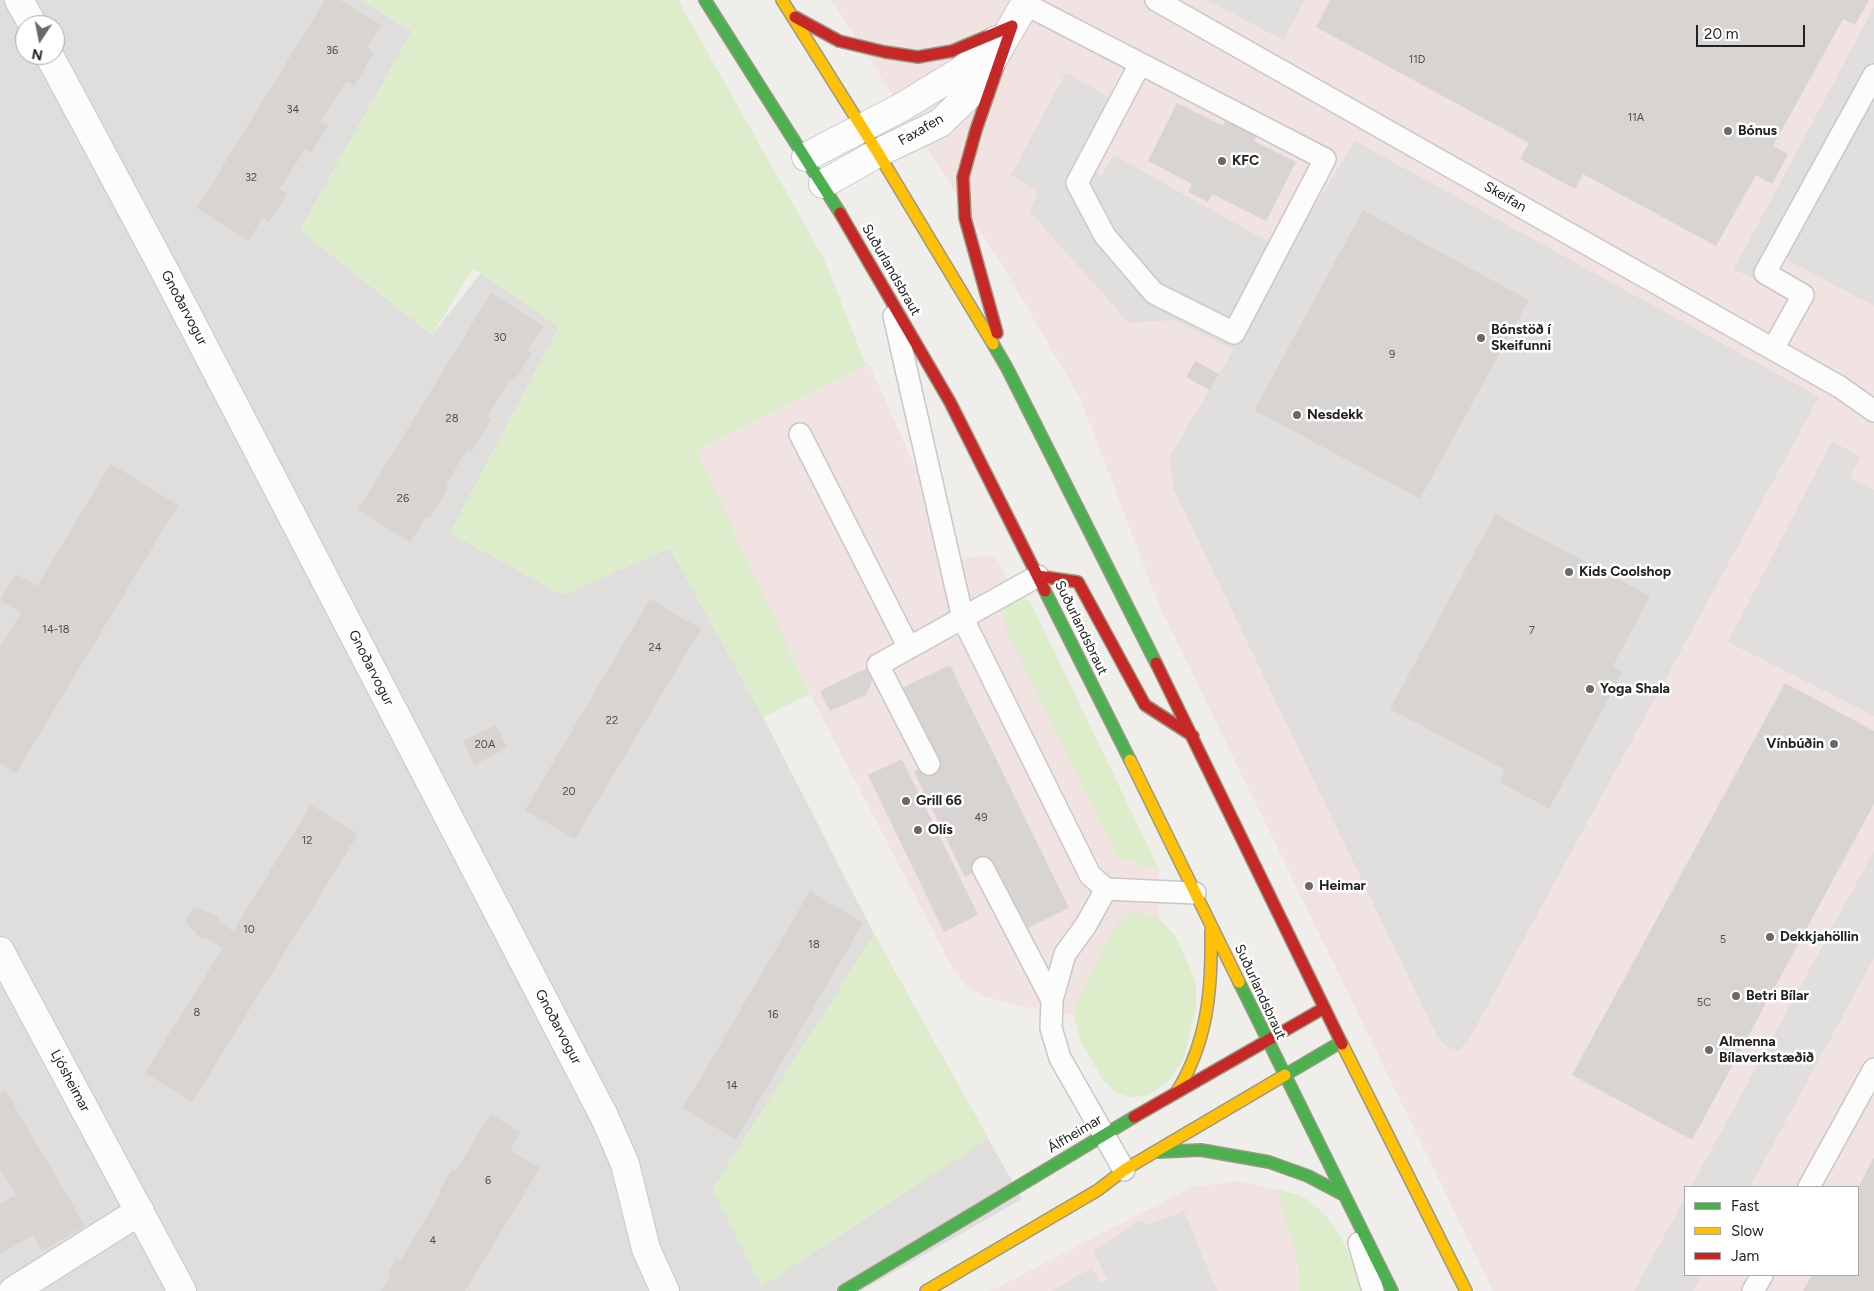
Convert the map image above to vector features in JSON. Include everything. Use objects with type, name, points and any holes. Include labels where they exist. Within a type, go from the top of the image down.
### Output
[{"type":"main road","name":"Suðurlandsbraut","points":[[704,0],[823,184],[950,402],[1211,922],[1266,1041],[1285,1075],[1392,1291]]},
{"type":"main road","points":[[782,0],[878,153],[1007,368],[1193,736],[1324,1008],[1466,1291]]},
{"type":"main road","points":[[792,15],[839,41],[885,52],[918,57],[952,52],[1021,10]]},
{"type":"main road","points":[[1007,368],[965,218],[963,177],[976,130],[1021,10]]},
{"type":"main road","points":[[1038,576],[1078,582],[1145,705],[1193,736]]},
{"type":"main road","points":[[1176,1094],[1192,1067],[1200,1040],[1212,962],[1211,922]]},
{"type":"main road","name":"Álfheimar","points":[[844,1291],[1102,1135],[1324,1008]]},
{"type":"main road","points":[[926,1291],[1098,1190],[1124,1170],[1154,1152],[1341,1042]]},
{"type":"main road","points":[[1154,1152],[1201,1150],[1269,1162],[1308,1176],[1344,1195]]},
{"type":"street","points":[[19,0],[27,15]]},
{"type":"street","points":[[806,157],[902,107],[961,71],[1021,10]]},
{"type":"street","name":"Faxafen","points":[[823,184],[878,153],[940,123],[977,87],[1021,10]]},
{"type":"street","name":"Gnoðarvogur","points":[[55,65],[162,266],[605,1118],[625,1164],[646,1249],[666,1291]]},
{"type":"street","name":"Ljósheimar","points":[[0,951],[182,1291]]},
{"type":"street","points":[[13,1291],[140,1211]]},
{"type":"lane","name":"Skeifan","points":[[1156,0],[1773,349],[1864,398],[1874,411]]},
{"type":"lane","points":[[1021,10],[1140,64],[1325,159],[1234,332],[1154,293],[1105,236],[1077,183],[1140,64]]},
{"type":"lane","points":[[1773,349],[1803,295],[1765,273],[1874,75]]},
{"type":"lane","points":[[889,296],[963,619],[1090,875],[1106,890],[1195,893]]},
{"type":"lane","points":[[800,434],[909,648]]},
{"type":"lane","points":[[929,764],[878,665],[1038,576]]},
{"type":"lane","points":[[983,868],[1052,1000]]},
{"type":"lane","points":[[1106,890],[1086,925],[1065,954],[1052,1000],[1051,1028],[1060,1058],[1102,1135],[1124,1170]]},
{"type":"lane","points":[[1811,1186],[1874,1068]]},
{"type":"lane","points":[[1344,1195],[1372,1291]]},
{"type":"lane","points":[[1753,1291],[1761,1276]]},
{"type":"shaded area","points":[[0,0],[361,0],[412,31],[300,230],[432,335],[481,273],[559,327],[450,533],[563,595],[670,548],[763,717],[874,934],[1022,1199],[861,1291],[0,1291]]},
{"type":"shaded area","points":[[124,0],[209,0],[242,21],[152,169],[74,21]]},
{"type":"shaded area","points":[[831,0],[1874,0],[1874,1291],[1493,1291],[1159,605],[1080,398],[1002,265]]},
{"type":"shaded area","points":[[1207,0],[1305,0],[1283,40]]},
{"type":"shaded area","points":[[1874,7],[1874,306],[1782,257],[1766,286],[1734,269]]},
{"type":"shaded area","points":[[1066,72],[1128,109],[1094,171],[1101,176],[1114,155],[1286,252],[1355,141],[1819,397],[1472,1034],[1459,1051],[1447,1047],[1437,1036],[1174,490],[1169,458],[1233,350],[1173,320],[1129,323],[1030,212],[1037,192],[1011,175]],"holes":[[[1363,210],[1529,300],[1420,499],[1254,409]],[[1495,514],[1649,597],[1613,666],[1623,672],[1549,809],[1499,782],[1505,770],[1390,709]]]},
{"type":"shaded area","points":[[276,255],[385,326],[315,438],[288,422],[238,310]]},
{"type":"shaded area","points":[[869,364],[923,484],[938,559],[996,557],[1015,595],[1095,809],[1117,857],[1159,869],[1159,919],[1143,912],[1077,1003],[1074,1016],[1010,1004],[984,996],[967,987],[954,971],[810,694],[696,451]]},
{"type":"shaded area","points":[[1832,441],[1860,457],[1850,478],[1874,490],[1874,716],[1728,642]]},
{"type":"shaded area","points":[[465,565],[585,630],[491,792],[475,766],[509,749],[496,723],[462,740],[403,620],[450,597]]},
{"type":"shaded area","points":[[47,746],[200,848],[87,1025],[0,857],[0,824]]},
{"type":"shaded area","points":[[1874,851],[1874,958],[1751,1186],[1692,1186]]},
{"type":"shaded area","points":[[624,858],[714,910],[639,1062],[564,941]]},
{"type":"shaded area","points":[[236,1110],[330,1168],[269,1274],[248,1268],[193,1183]]},
{"type":"shaded area","points":[[1239,1181],[1277,1189],[1284,1220],[1296,1250],[1300,1291],[990,1291],[1192,1187]]},
{"type":"shaded area","points":[[1684,1200],[1684,1276],[1701,1276],[1693,1291],[1634,1291]]},
{"type":"shaded area","points":[[1184,1211],[1217,1291],[1051,1291],[1092,1268],[1100,1283],[1108,1280],[1093,1252],[1141,1220],[1147,1225]]},
{"type":"green space","points":[[361,0],[678,0],[824,259],[865,363],[869,364],[696,451],[810,694],[763,717],[670,548],[563,595],[450,533],[559,327],[473,268],[432,335],[300,230],[412,31]]},
{"type":"green space","points":[[1015,595],[1030,601],[1159,869],[1117,857],[1004,624],[1003,606]]},
{"type":"green space","points":[[1143,912],[1159,919],[1176,937],[1196,982],[1196,1008],[1184,1058],[1171,1079],[1149,1095],[1130,1097],[1116,1093],[1104,1081],[1081,1043],[1074,1016],[1077,1003],[1110,936],[1120,920],[1133,913]]},
{"type":"green space","points":[[874,934],[988,1139],[761,1287],[712,1189]]},
{"type":"green space","points":[[1277,1189],[1306,1199],[1326,1217],[1335,1228],[1348,1252],[1362,1291],[1300,1291],[1296,1250],[1284,1220]]},
{"type":"building","points":[[325,0],[340,0],[381,25],[367,48],[374,53],[354,86],[346,81],[321,121],[328,126],[311,153],[305,149],[280,189],[287,194],[269,222],[263,217],[248,241],[197,208]]},
{"type":"building","points":[[1330,0],[1869,0],[1855,25],[1843,19],[1773,146],[1788,154],[1772,184],[1756,175],[1716,246],[1583,174],[1575,189],[1520,159],[1529,143],[1316,27]]},
{"type":"building","points":[[1177,103],[1223,126],[1227,117],[1258,133],[1254,141],[1296,162],[1266,221],[1212,194],[1208,202],[1188,192],[1192,184],[1148,161]]},
{"type":"building","points":[[1363,210],[1529,300],[1420,499],[1254,410]]},
{"type":"building","points":[[491,293],[543,326],[528,350],[532,353],[514,381],[510,379],[487,417],[491,420],[472,451],[468,448],[445,486],[448,488],[429,519],[426,517],[410,542],[358,510]]},
{"type":"building","points":[[1195,361],[1219,374],[1210,390],[1186,377]]},
{"type":"building","points":[[111,464],[178,505],[16,773],[0,763],[0,647],[21,613],[0,600],[16,574],[37,586]]},
{"type":"building","points":[[1495,514],[1650,596],[1613,666],[1623,672],[1549,809],[1499,782],[1505,770],[1390,709]]},
{"type":"building","points":[[650,599],[701,629],[575,839],[525,810]]},
{"type":"building","points":[[873,665],[876,672],[866,695],[830,711],[820,691]]},
{"type":"building","points":[[950,665],[1069,908],[1024,930],[991,864],[965,877],[914,772],[938,760],[902,688]]},
{"type":"building","points":[[1785,683],[1874,731],[1874,804],[1692,1140],[1572,1075]]},
{"type":"building","points":[[496,725],[507,748],[474,765],[463,741]]},
{"type":"building","points":[[902,759],[978,915],[944,932],[868,775]]},
{"type":"building","points":[[311,805],[358,834],[192,1102],[145,1073],[223,948],[207,938],[202,939],[185,922],[194,907],[219,916],[218,921],[233,931]]},
{"type":"building","points":[[810,891],[863,923],[736,1140],[683,1108]]},
{"type":"building","points":[[5,1090],[85,1226],[42,1251],[33,1235],[0,1254],[0,1204],[16,1195],[0,1169],[0,1092]]},
{"type":"building","points":[[490,1114],[520,1132],[510,1150],[540,1168],[465,1291],[381,1291],[391,1275],[389,1273],[397,1259],[400,1261],[441,1193],[439,1191],[452,1169],[456,1171]]},
{"type":"building","points":[[1874,1157],[1874,1291],[1803,1291],[1811,1276],[1859,1276],[1859,1186]]},
{"type":"traffic: fast","points":[[705,0],[840,213]]},
{"type":"traffic: fast","points":[[993,344],[1007,368],[1156,663]]},
{"type":"traffic: fast","points":[[1045,591],[1130,760]]},
{"type":"traffic: fast","points":[[1239,982],[1392,1291]]},
{"type":"traffic: fast","points":[[1285,1075],[1341,1042]]},
{"type":"traffic: fast","points":[[844,1291],[1134,1117]]},
{"type":"traffic: fast","points":[[1157,1152],[1201,1150],[1269,1162],[1308,1176],[1344,1195]]},
{"type":"traffic: slow","points":[[782,0],[878,153],[993,344]]},
{"type":"traffic: slow","points":[[1130,760],[1239,982]]},
{"type":"traffic: slow","points":[[1176,1093],[1187,1074],[1195,1054],[1206,1015],[1209,994],[1211,931]]},
{"type":"traffic: slow","points":[[1342,1044],[1466,1291]]},
{"type":"traffic: slow","points":[[926,1291],[1098,1190],[1124,1170],[1285,1075]]},
{"type":"traffic: jam","points":[[795,17],[839,41],[885,52],[918,57],[952,51],[1012,26]]},
{"type":"traffic: jam","points":[[997,333],[965,218],[963,177],[976,130],[1012,26]]},
{"type":"traffic: jam","points":[[840,213],[950,402],[1045,591]]},
{"type":"traffic: jam","points":[[1038,576],[1078,582],[1145,705],[1193,736]]},
{"type":"traffic: jam","points":[[1156,663],[1342,1044]]},
{"type":"traffic: jam","points":[[1134,1117],[1324,1008]]},
{"type":"place","name":"Bónus","points":[[1728,131]]},
{"type":"place","name":"KFC","points":[[1222,161]]},
{"type":"place","name":"Bónstöð í Skeifunni","points":[[1481,338]]},
{"type":"place","name":"Nesdekk","points":[[1297,415]]},
{"type":"place","name":"Kids Coolshop","points":[[1569,572]]},
{"type":"place","name":"Yoga Shala","points":[[1590,689]]},
{"type":"place","name":"Vínbúðin","points":[[1834,744]]},
{"type":"place","name":"Grill 66","points":[[906,801]]},
{"type":"place","name":"Olís","points":[[918,830]]},
{"type":"place","name":"Heimar","points":[[1309,886]]},
{"type":"place","name":"Dekkjahöllin","points":[[1770,937]]},
{"type":"place","name":"Betri Bílar","points":[[1736,996]]},
{"type":"place","name":"Almenna Bílaverkstæðið","points":[[1709,1050]]}]
